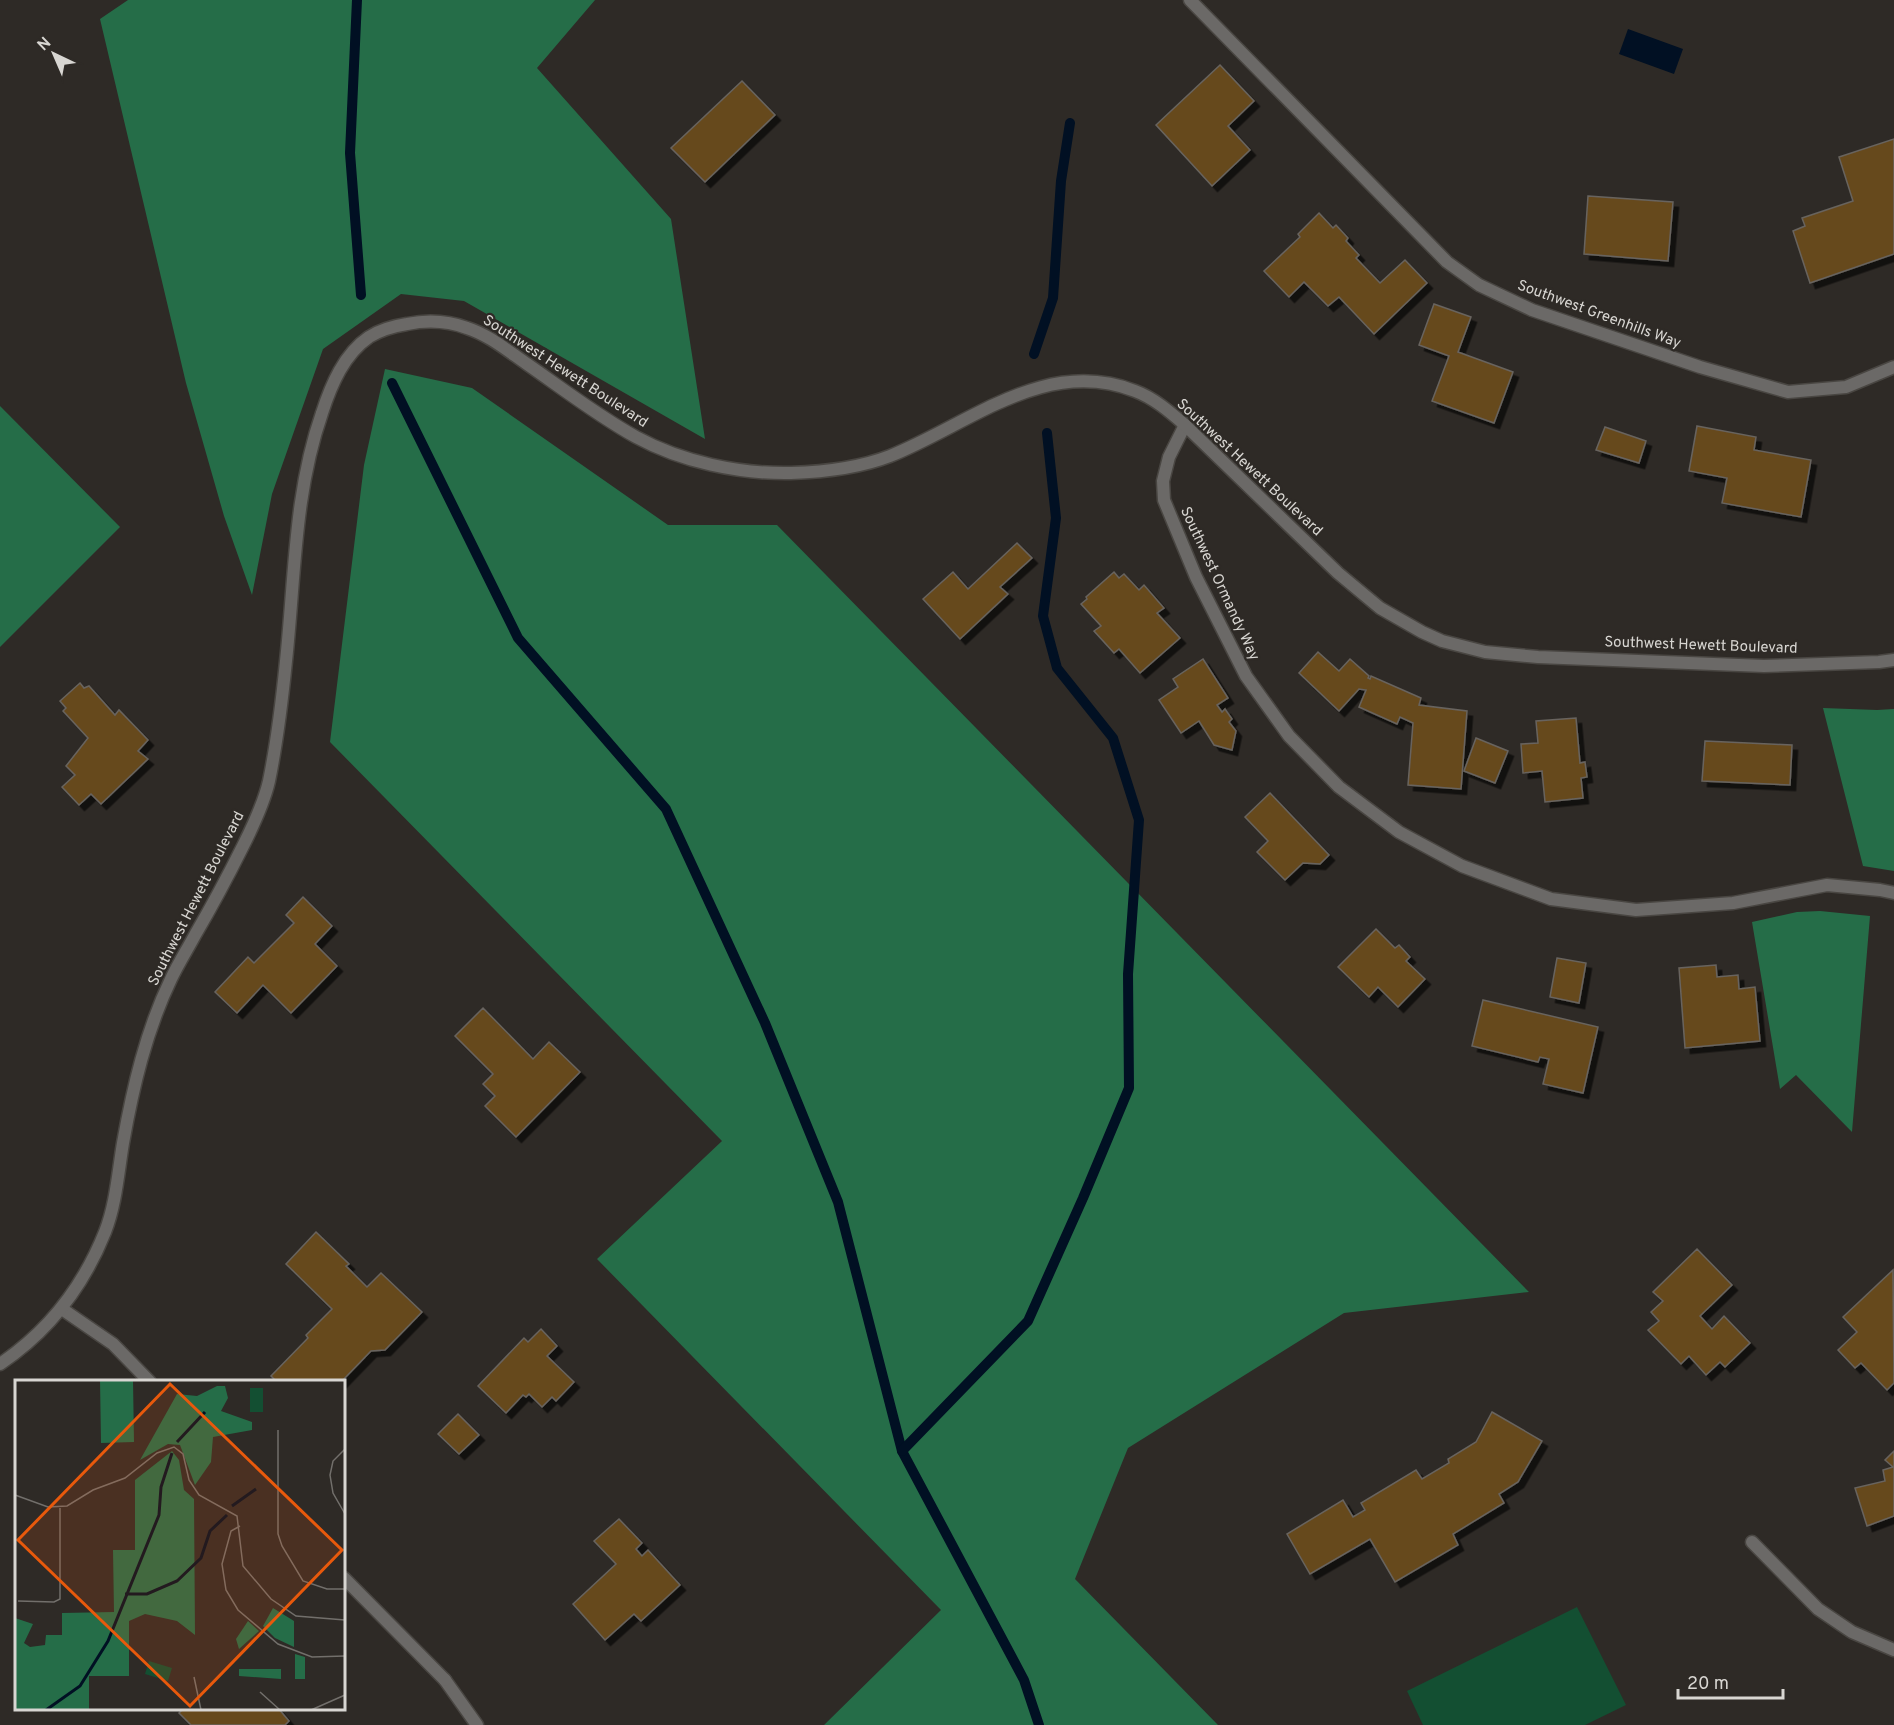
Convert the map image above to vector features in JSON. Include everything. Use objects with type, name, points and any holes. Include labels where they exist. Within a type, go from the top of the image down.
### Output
[{"type":"street","name":"Southwest Greenhills Way","points":[[1190,0],[1447,261],[1479,285],[1543,314],[1700,367],[1788,392],[1846,387],[1894,367]]},
{"type":"street","name":"Southwest Hewett Boulevard","points":[[0,1364],[39,1334],[62,1309],[85,1272],[106,1230],[115,1196],[140,1060],[155,1017],[171,979],[252,828],[268,785],[286,663],[296,532],[306,464],[317,426],[336,377],[358,346],[373,334],[392,327],[425,322],[461,325],[498,344],[604,418],[640,439],[689,459],[719,467],[785,473],[820,472],[852,467],[896,453],[994,404],[1047,384],[1091,380],[1136,391],[1167,410],[1338,573],[1380,608],[1442,641],[1485,652],[1517,655],[1764,666],[1894,660]]},
{"type":"street","name":"Southwest Ormandy Way","points":[[1185,425],[1169,457],[1163,481],[1164,500],[1196,577],[1246,675],[1289,736],[1339,787],[1399,832],[1462,866],[1551,899],[1636,910],[1733,903],[1827,885],[1894,893]]},
{"type":"street","points":[[62,1309],[113,1344],[148,1380]]},
{"type":"street","points":[[1752,1542],[1818,1609],[1852,1632],[1894,1650]]},
{"type":"street","points":[[345,1579],[445,1680],[477,1725]]},
{"type":"green space","points":[[128,0],[595,0],[537,68],[671,219],[705,439],[464,301],[401,294],[323,349],[272,494],[252,595],[224,516],[186,383],[100,19]]},
{"type":"green space","points":[[385,369],[472,388],[668,525],[777,525],[1529,1292],[1344,1313],[1128,1448],[1075,1579],[1218,1725],[824,1725],[941,1610],[597,1259],[722,1141],[330,742],[364,465]]},
{"type":"green space","points":[[0,406],[120,527],[0,647]]},
{"type":"green space","points":[[1823,708],[1894,709],[1894,871],[1863,866]]},
{"type":"green space","points":[[1820,911],[1870,916],[1852,1132],[1796,1075],[1780,1089],[1752,922],[1797,912]]},
{"type":"green space","points":[[1577,1607],[1626,1705],[1585,1725],[1423,1725],[1407,1691]]},
{"type":"water","points":[[1628,29],[1683,49],[1674,74],[1619,54]]},
{"type":"building","points":[[1220,65],[1254,101],[1228,126],[1250,150],[1212,186],[1156,125]]},
{"type":"building","points":[[742,81],[775,115],[705,182],[671,148]]},
{"type":"building","points":[[1894,139],[1894,254],[1810,283],[1793,231],[1805,226],[1802,218],[1853,201],[1839,157]]},
{"type":"building","points":[[1588,196],[1673,202],[1668,261],[1584,254]]},
{"type":"building","points":[[1319,213],[1333,228],[1336,225],[1348,238],[1346,241],[1359,255],[1356,258],[1380,283],[1405,260],[1427,283],[1374,334],[1339,297],[1328,306],[1304,282],[1289,297],[1264,271],[1300,237],[1298,234]]},
{"type":"building","points":[[1434,304],[1471,317],[1458,352],[1513,372],[1494,423],[1432,401],[1449,356],[1419,345]]},
{"type":"building","points":[[1697,426],[1756,437],[1754,450],[1811,460],[1801,517],[1722,503],[1727,478],[1689,471]]},
{"type":"building","points":[[1605,427],[1646,441],[1639,463],[1596,450]]},
{"type":"building","points":[[1017,543],[1032,558],[1000,587],[1008,594],[960,639],[923,599],[953,572],[968,589]]},
{"type":"building","points":[[1114,572],[1119,578],[1124,574],[1139,590],[1144,585],[1164,608],[1157,613],[1180,638],[1140,673],[1119,649],[1114,653],[1094,631],[1101,626],[1081,604]]},
{"type":"building","points":[[1318,652],[1339,671],[1350,659],[1369,676],[1368,678],[1370,679],[1371,676],[1421,698],[1419,705],[1467,711],[1461,789],[1408,785],[1413,723],[1400,717],[1397,724],[1359,707],[1366,690],[1359,689],[1339,711],[1299,673]]},
{"type":"building","points":[[1203,659],[1228,698],[1217,705],[1222,712],[1225,709],[1232,719],[1229,722],[1236,731],[1232,750],[1214,745],[1199,721],[1181,733],[1159,700],[1178,687],[1173,679]]},
{"type":"building","points":[[80,683],[84,688],[89,686],[115,715],[119,710],[148,740],[138,751],[148,759],[101,804],[91,794],[79,805],[62,787],[75,775],[66,766],[88,738],[63,711],[66,708],[60,701]]},
{"type":"building","points":[[1576,718],[1580,763],[1585,762],[1587,777],[1581,778],[1583,798],[1545,802],[1542,771],[1523,773],[1521,744],[1538,743],[1536,721]]},
{"type":"building","points":[[1476,738],[1508,751],[1495,783],[1464,771]]},
{"type":"building","points":[[1705,741],[1792,745],[1790,785],[1702,781]]},
{"type":"building","points":[[1270,793],[1329,855],[1320,864],[1303,863],[1285,880],[1257,852],[1268,841],[1245,817]]},
{"type":"building","points":[[303,897],[332,926],[315,944],[337,966],[291,1013],[263,985],[237,1013],[215,992],[248,957],[254,963],[294,923],[286,915]]},
{"type":"building","points":[[1376,929],[1395,948],[1399,945],[1410,957],[1406,961],[1425,979],[1398,1007],[1378,987],[1369,997],[1338,967]]},
{"type":"building","points":[[1557,958],[1586,963],[1579,1003],[1550,997]]},
{"type":"building","points":[[1716,965],[1717,977],[1738,975],[1739,989],[1755,987],[1760,1041],[1685,1048],[1679,968]]},
{"type":"building","points":[[1483,1000],[1598,1027],[1583,1093],[1543,1084],[1549,1059],[1540,1057],[1538,1062],[1472,1046]]},
{"type":"building","points":[[483,1008],[533,1059],[549,1042],[580,1072],[516,1137],[485,1106],[495,1096],[483,1084],[493,1074],[455,1036]]},
{"type":"building","points":[[316,1232],[349,1264],[346,1266],[367,1287],[381,1273],[422,1312],[385,1350],[371,1351],[343,1380],[275,1380],[271,1376],[332,1309],[286,1264]]},
{"type":"building","points":[[1697,1249],[1732,1285],[1700,1316],[1712,1329],[1724,1316],[1750,1343],[1725,1367],[1720,1362],[1706,1375],[1689,1356],[1681,1364],[1648,1330],[1659,1321],[1651,1312],[1663,1301],[1653,1292]]},
{"type":"building","points":[[1893,1270],[1894,1383],[1887,1390],[1861,1363],[1855,1368],[1838,1350],[1857,1332],[1843,1317]]},
{"type":"building","points":[[541,1329],[557,1346],[547,1356],[574,1382],[556,1401],[552,1397],[542,1407],[529,1394],[526,1397],[523,1395],[506,1413],[478,1386],[524,1338],[528,1342]]},
{"type":"building","points":[[1492,1412],[1542,1441],[1518,1482],[1499,1494],[1504,1503],[1453,1534],[1458,1545],[1395,1582],[1370,1539],[1310,1574],[1287,1534],[1343,1500],[1353,1517],[1365,1510],[1361,1503],[1416,1470],[1422,1479],[1449,1463],[1448,1459],[1476,1442]]},
{"type":"building","points":[[458,1414],[479,1435],[459,1454],[438,1434]]},
{"type":"building","points":[[1894,1451],[1894,1516],[1867,1526],[1855,1488],[1885,1481],[1883,1470],[1893,1467],[1885,1460]]},
{"type":"building","points":[[619,1519],[642,1543],[636,1549],[642,1556],[648,1550],[680,1585],[641,1621],[634,1614],[605,1640],[573,1604],[616,1564],[594,1541]]},
{"type":"building","points":[[182,1710],[280,1710],[289,1721],[285,1725],[191,1725],[179,1713]]},
{"type":"waterway","points":[[357,0],[350,153],[361,295]]},
{"type":"waterway","points":[[1034,354],[1053,298],[1061,181],[1070,123]]},
{"type":"waterway","points":[[392,383],[518,638],[666,809],[765,1023],[838,1202],[902,1451],[1024,1680],[1039,1725]]},
{"type":"waterway","points":[[902,1451],[1028,1321],[1129,1088],[1128,974],[1139,820],[1113,738],[1057,668],[1043,616],[1056,518],[1047,433]]}]
